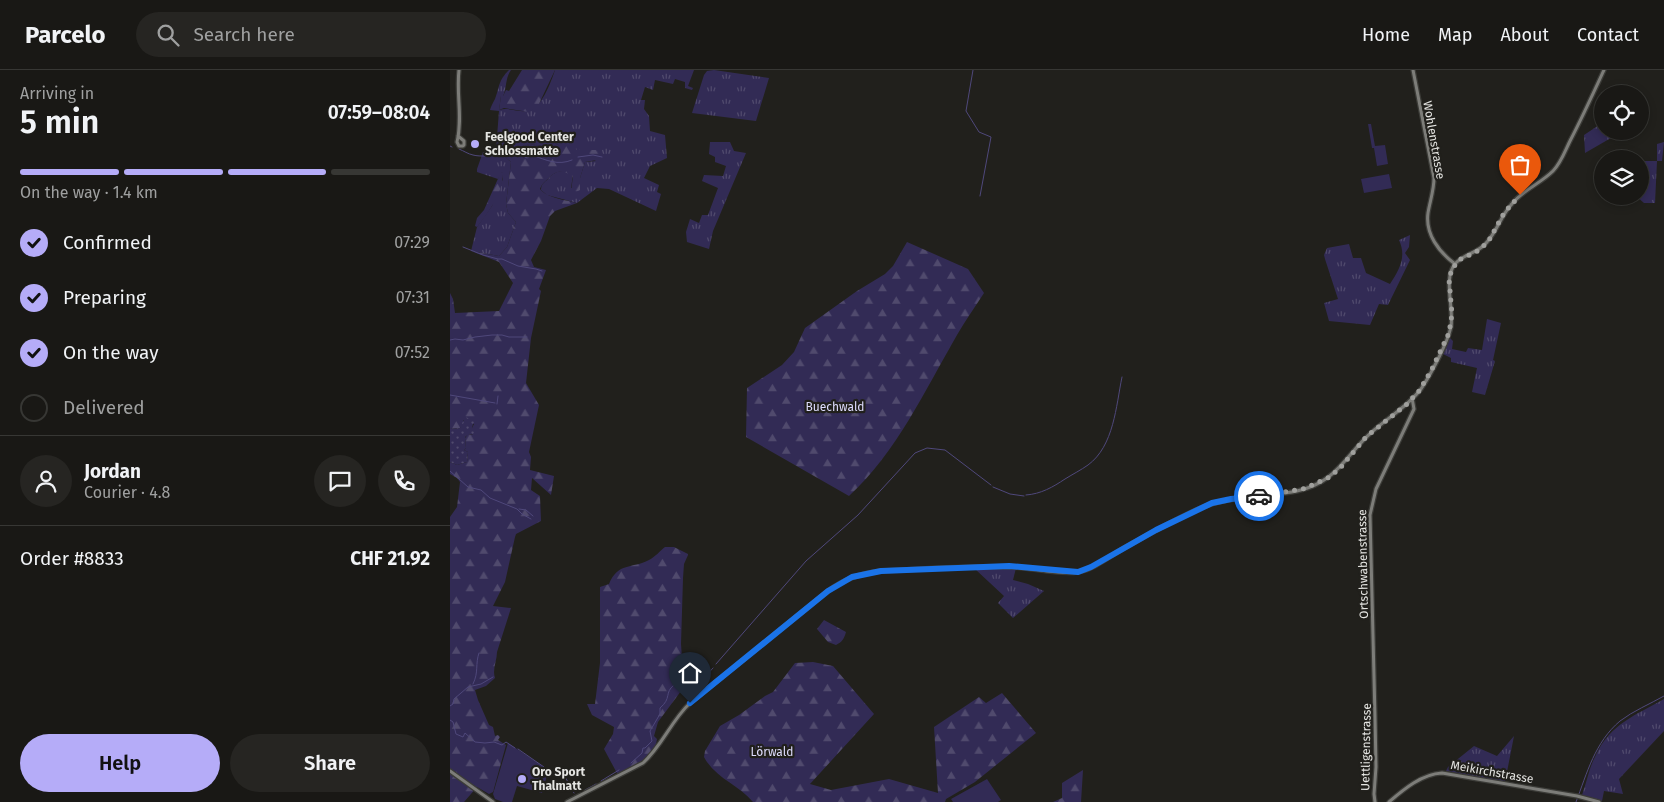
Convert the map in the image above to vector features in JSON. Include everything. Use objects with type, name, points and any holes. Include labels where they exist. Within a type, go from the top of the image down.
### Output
[{"type":"main road","points":[[458,136],[460,118],[459,70]]},
{"type":"main road","name":"Wohlenstrasse","points":[[1413,70],[1434,178],[1428,217],[1430,229],[1439,250],[1455,264]]},
{"type":"main road","points":[[566,802],[643,763],[676,718],[690,703],[828,591],[846,580],[872,572],[968,568],[1018,567],[1068,572],[1082,571],[1096,565],[1156,530],[1212,503],[1297,491],[1322,482],[1337,471],[1371,432],[1407,404],[1426,380],[1449,333],[1452,314],[1450,275],[1455,264],[1486,244],[1504,213],[1513,202],[1524,191],[1548,176],[1556,166],[1578,126],[1604,70]]},
{"type":"main road","name":"Ortschwabenstrasse","points":[[1375,691],[1371,508],[1379,481],[1414,407],[1412,398]]},
{"type":"main road","points":[[1407,404],[1411,415]]},
{"type":"main road","name":"Uettligenstrasse","points":[[1375,691],[1375,802]]},
{"type":"main road","points":[[450,771],[493,802]]},
{"type":"main road","name":"Meikirchstrasse","points":[[1389,802],[1423,778],[1432,774],[1442,773],[1577,796],[1599,802]]},
{"type":"green space","points":[[511,70],[503,96],[501,96],[499,110],[527,111],[537,106],[545,95],[555,70],[694,70],[688,86],[693,88],[692,90],[685,88],[685,82],[675,79],[673,84],[655,80],[653,90],[645,87],[641,100],[645,100],[644,109],[649,116],[650,131],[665,135],[667,158],[650,166],[644,178],[659,185],[657,192],[661,194],[656,211],[609,189],[597,188],[577,203],[547,195],[541,190],[542,185],[553,174],[559,172],[573,175],[571,188],[580,189],[580,178],[585,162],[596,161],[577,150],[559,144],[549,147],[529,144],[514,151],[504,152],[504,156],[511,162],[506,204],[508,213],[516,222],[507,247],[499,256],[471,251],[477,227],[492,206],[503,179],[502,172],[498,179],[477,172],[477,169],[483,152],[494,153],[496,150],[499,111],[490,110],[501,81]]},
{"type":"green space","points":[[522,70],[555,70],[538,106],[529,112],[504,108],[499,110],[501,96],[503,96],[506,90],[509,91]]},
{"type":"green space","points":[[714,70],[769,78],[756,121],[692,113],[704,75],[707,71]]},
{"type":"green space","points":[[1368,124],[1371,124],[1375,146],[1385,145],[1388,164],[1377,166]]},
{"type":"green space","points":[[1594,128],[1594,140],[1607,140],[1585,153],[1584,135]]},
{"type":"green space","points":[[710,142],[730,142],[734,151],[746,153],[713,231],[709,249],[687,242],[686,232],[690,219],[699,223],[702,215],[708,215],[718,188],[702,181],[704,175],[723,176],[726,166],[715,162],[715,157],[709,154]]},
{"type":"green space","points":[[1664,142],[1662,161],[1657,161],[1657,144]]},
{"type":"green space","points":[[569,143],[577,150],[596,150],[609,158],[585,162],[580,178],[580,190],[574,193],[571,192],[573,176],[562,172],[554,174],[543,183],[540,189],[552,197],[577,203],[555,211],[550,216],[541,241],[531,260],[534,267],[546,270],[539,289],[541,291],[531,338],[526,383],[539,405],[529,452],[531,457],[530,470],[554,476],[551,495],[532,478],[531,490],[540,496],[541,521],[516,534],[505,582],[493,606],[511,608],[497,652],[494,671],[495,678],[486,686],[475,690],[489,725],[493,727],[495,736],[498,735],[500,737],[498,740],[506,745],[493,792],[489,794],[477,787],[464,802],[450,802],[450,517],[457,507],[460,482],[450,474],[450,462],[457,465],[467,462],[468,452],[464,450],[466,448],[465,438],[468,434],[473,435],[472,428],[474,424],[463,420],[460,428],[450,429],[450,293],[455,313],[499,311],[513,283],[499,262],[471,251],[499,256],[507,247],[516,222],[508,213],[506,204],[511,162],[504,156],[504,152],[514,151],[529,144],[548,147]]},
{"type":"green space","points":[[1649,161],[1657,161],[1655,203],[1649,203]]},
{"type":"green space","points":[[501,172],[503,173],[498,195],[477,227],[475,226],[477,218],[484,210]]},
{"type":"green space","points":[[1389,174],[1392,188],[1364,193],[1361,179]]},
{"type":"green space","points":[[1410,235],[1409,247],[1405,253],[1410,260],[1388,305],[1379,304],[1370,325],[1329,321],[1324,303],[1338,299],[1324,255],[1327,248],[1349,244],[1353,258],[1361,258],[1366,273],[1390,284],[1401,263],[1402,252],[1399,240]]},
{"type":"green space","name":"Buechwald","points":[[907,242],[968,269],[984,293],[960,330],[896,440],[882,460],[849,496],[746,437],[747,388],[782,365],[794,352],[805,328],[857,291],[885,274],[893,266]]},
{"type":"green space","points":[[1487,319],[1501,323],[1493,360],[1495,361],[1485,395],[1472,392],[1477,368],[1451,362],[1451,358],[1441,353],[1448,336],[1453,341],[1452,349],[1466,352],[1468,348],[1482,350]]},
{"type":"green space","points":[[465,417],[474,420],[475,423],[472,428],[476,431],[474,435],[469,434],[465,437],[466,448],[464,450],[468,452],[467,462],[457,465],[450,462],[450,429],[460,428]]},
{"type":"green space","points":[[665,547],[674,547],[688,554],[684,564],[681,644],[684,687],[658,722],[654,736],[657,739],[652,752],[648,757],[618,775],[604,749],[613,734],[614,727],[592,715],[587,704],[595,704],[600,663],[600,587],[609,584],[621,569],[649,560]]},
{"type":"green space","points":[[1016,568],[1013,580],[1044,591],[1013,618],[998,603],[1004,596],[975,569]]},
{"type":"green space","points":[[824,620],[846,632],[840,643],[836,645],[828,642],[817,629]]},
{"type":"green space","name":"Lörwald","points":[[813,662],[833,666],[874,714],[810,784],[831,790],[889,779],[938,793],[934,727],[979,697],[986,703],[1002,693],[1036,733],[975,782],[946,799],[945,802],[753,802],[714,771],[704,757],[705,751],[720,726],[773,692],[795,663]]},
{"type":"green space","points":[[1664,699],[1664,731],[1619,779],[1623,794],[1604,791],[1602,801],[1582,795],[1594,760],[1609,735],[1625,721]]},
{"type":"green space","points":[[1514,736],[1505,782],[1446,771],[1448,767],[1474,746],[1497,756]]},
{"type":"green space","name":"Oro Sport Thalmatt","points":[[508,743],[544,767],[548,772],[542,793],[517,786],[512,802],[503,802],[495,799],[493,794]]},
{"type":"green space","points":[[1083,770],[1081,802],[1053,802],[1062,798],[1062,783]]},
{"type":"green space","points":[[987,779],[1001,800],[998,802],[953,802],[951,799]]},
{"type":"waterway","points":[[973,70],[966,111],[979,132],[991,137],[980,196]]},
{"type":"waterway","points":[[459,149],[471,155],[479,156],[516,154],[527,158],[532,155],[557,162],[572,160]]},
{"type":"waterway","points":[[578,157],[593,155],[602,157]]},
{"type":"waterway","points":[[463,247],[518,266],[542,271]]},
{"type":"waterway","points":[[450,340],[463,340],[492,335],[527,337]]},
{"type":"waterway","points":[[1026,495],[1042,492],[1085,467],[1097,457],[1109,436],[1122,377]]},
{"type":"waterway","points":[[450,395],[495,403]]},
{"type":"waterway","points":[[497,404],[498,396]]},
{"type":"waterway","points":[[716,664],[806,561],[858,515],[915,453],[927,448],[945,450],[991,485]]},
{"type":"waterway","points":[[450,471],[468,487],[481,490],[490,498],[517,509],[531,519]]},
{"type":"waterway","points":[[993,487],[1010,494],[1024,496]]},
{"type":"waterway","points":[[519,509],[526,510],[533,516]]},
{"type":"waterway","points":[[473,684],[479,653]]},
{"type":"waterway","points":[[689,684],[703,679],[713,668]]},
{"type":"waterway","points":[[450,706],[453,704],[454,699],[468,687],[481,684],[493,677]]},
{"type":"waterway","points":[[631,763],[642,753],[643,748],[652,741],[650,731],[660,714],[660,708],[666,701],[669,691],[674,685],[681,686]]},
{"type":"waterway","points":[[1576,802],[1593,758],[1611,729],[1630,714],[1664,696]]},
{"type":"waterway","points":[[450,720],[453,722],[456,734],[463,737],[465,733],[475,742],[494,742],[502,745],[506,742],[515,748]]},
{"type":"waterway","points":[[518,749],[544,767]]},
{"type":"waterway","points":[[551,770],[563,773],[574,793]]},
{"type":"waterway","points":[[601,781],[619,770]]},
{"type":"waterway","points":[[585,790],[596,784]]},
{"type":"way so far","points":[[1259,496],[1297,491],[1330,477],[1366,437],[1407,404],[1419,391],[1445,344],[1449,333],[1452,314],[1449,279],[1452,269],[1459,260],[1476,252],[1488,242],[1504,213],[1520,195]]},
{"type":"place","name":"Feelgood Center Schlossmatte","points":[[475,144]]},
{"type":"place","name":"Oro Sport Thalmatt","points":[[522,779]]},
{"type":"route","points":[[690,703],[828,591],[852,577],[881,571],[1005,566],[1078,572],[1091,567],[1156,530],[1212,503],[1259,496]]}]
